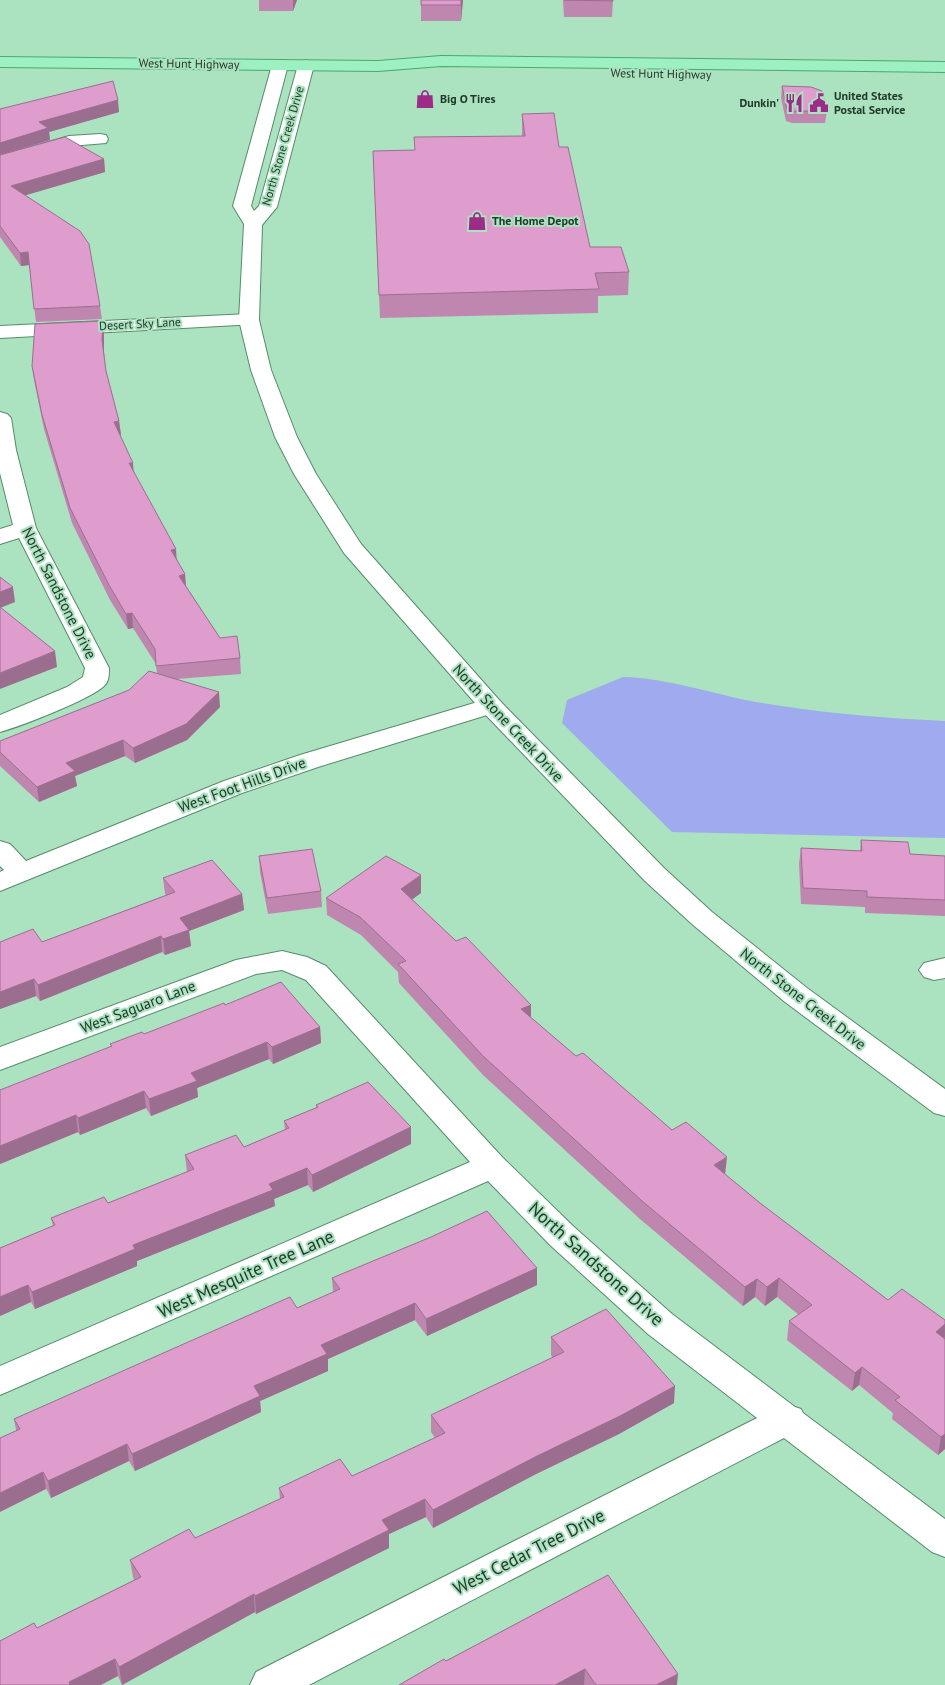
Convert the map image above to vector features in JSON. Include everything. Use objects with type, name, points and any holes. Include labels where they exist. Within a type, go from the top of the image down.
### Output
[{"type":"main road","name":"West Hunt Highway","points":[[0,62],[378,66],[439,71],[945,67]]},
{"type":"main road","name":"West Hunt Highway","points":[[637,68],[945,77]]},
{"type":"street","name":"North Stone Creek Drive","points":[[280,65],[242,206],[253,224],[249,320],[261,370],[286,437],[305,474],[352,548],[491,706],[609,830],[702,918],[844,1031],[945,1106]]},
{"type":"street","name":"North Stone Creek Drive","points":[[253,224],[268,207],[306,65]]},
{"type":"street","points":[[0,161],[69,142],[100,139]]},
{"type":"street","name":"Desert Sky Lane","points":[[0,332],[249,320]]},
{"type":"street","name":"North Sandstone Drive","points":[[0,418],[5,450],[25,528],[97,668],[95,681],[76,692],[0,724]]},
{"type":"street","points":[[0,537],[25,528]]},
{"type":"street","name":"West Foot Hills Drive","points":[[11,877],[232,787],[309,761],[491,706]]},
{"type":"street","points":[[0,850],[11,877]]},
{"type":"street","name":"North Sandstone Drive","points":[[278,958],[294,961],[316,973],[492,1166],[562,1236],[660,1324],[788,1419],[945,1541]]},
{"type":"street","name":"West Saguaro Lane","points":[[0,1060],[246,967],[278,958]]},
{"type":"street","name":"West Mesquite Tree Lane","points":[[0,1381],[492,1166]]},
{"type":"street","name":"West Cedar Tree Drive","points":[[270,1685],[788,1419]]},
{"type":"water","points":[[623,677],[657,680],[739,699],[803,709],[874,717],[945,721],[945,838],[672,832],[562,723],[567,700]]},
{"type":"building","points":[[421,0],[461,0],[461,5],[421,5]]},
{"type":"building","points":[[564,0],[613,0],[613,1]]},
{"type":"building","points":[[113,81],[118,100],[39,122],[48,128],[0,143],[0,109]]},
{"type":"building","points":[[782,86],[811,87],[822,91],[827,111],[793,111],[787,109]]},
{"type":"building","name":"The Home Depot","points":[[554,113],[559,147],[568,147],[590,247],[621,247],[629,272],[595,273],[599,289],[379,295],[373,151],[415,150],[414,137],[525,136],[522,114]]},
{"type":"building","points":[[65,137],[104,159],[11,186],[80,231],[89,244],[100,306],[34,309],[28,252],[20,253],[0,226],[0,155]]},
{"type":"building","points":[[103,321],[102,340],[106,371],[119,421],[114,422],[133,463],[129,463],[176,549],[171,550],[185,574],[179,576],[220,638],[237,636],[240,658],[156,666],[155,649],[132,613],[126,614],[70,508],[42,415],[32,366],[35,324]]},
{"type":"building","points":[[0,577],[13,587],[0,592]]},
{"type":"building","points":[[0,607],[55,651],[0,673]]},
{"type":"building","points":[[149,671],[219,692],[186,724],[133,748],[123,740],[66,763],[75,771],[37,787],[0,752],[0,741],[129,690]]},
{"type":"building","points":[[861,840],[908,842],[910,854],[945,856],[945,900],[867,897],[867,891],[803,888],[801,848],[862,851]]},
{"type":"building","points":[[312,849],[321,891],[267,898],[259,856]]},
{"type":"building","points":[[386,856],[421,875],[401,889],[456,941],[466,937],[531,1005],[521,1009],[576,1056],[583,1053],[672,1130],[686,1122],[727,1157],[714,1165],[760,1203],[888,1300],[902,1289],[945,1320],[945,1324],[936,1332],[945,1339],[945,1434],[941,1437],[895,1400],[900,1397],[862,1367],[855,1373],[789,1321],[812,1305],[779,1278],[767,1287],[757,1279],[745,1287],[642,1201],[483,1056],[398,964],[406,961],[360,917],[326,898]]},
{"type":"building","points":[[212,860],[242,894],[180,918],[189,930],[163,939],[161,936],[38,985],[34,979],[0,992],[0,942],[33,929],[42,942],[175,892],[163,878]]},
{"type":"building","points":[[281,982],[320,1027],[272,1047],[267,1042],[191,1073],[197,1081],[149,1099],[144,1091],[78,1118],[76,1115],[0,1146],[0,1090],[112,1046],[110,1044],[142,1032],[144,1034],[224,1003],[225,1005]]},
{"type":"building","points":[[368,1082],[411,1127],[312,1175],[307,1168],[269,1184],[273,1190],[133,1245],[135,1249],[32,1292],[28,1285],[0,1297],[0,1248],[55,1225],[51,1218],[104,1197],[108,1203],[194,1169],[185,1155],[236,1135],[244,1147],[289,1128],[284,1121],[318,1107],[316,1105]]},
{"type":"building","points":[[487,1211],[537,1268],[426,1319],[415,1303],[321,1345],[327,1354],[254,1386],[260,1396],[132,1454],[127,1444],[48,1481],[43,1472],[0,1493],[0,1438],[20,1429],[14,1419],[290,1297],[297,1308],[340,1289],[332,1278],[431,1237]]},
{"type":"building","points":[[606,1309],[675,1386],[620,1416],[537,1456],[433,1510],[425,1499],[382,1520],[389,1530],[255,1596],[254,1594],[119,1667],[115,1659],[69,1682],[70,1685],[0,1685],[0,1641],[34,1623],[37,1628],[141,1577],[130,1560],[189,1529],[195,1538],[284,1497],[279,1488],[340,1459],[352,1476],[445,1433],[431,1415],[564,1352],[551,1337]]},
{"type":"building","points":[[608,1575],[678,1674],[656,1685],[596,1685],[585,1669],[555,1685],[399,1685],[444,1659],[446,1661]]},
{"type":"place","name":"Big O Tires","points":[[425,99]]},
{"type":"place","name":"Dunkin'","points":[[794,103]]},
{"type":"place","name":"United States Postal Service","points":[[819,103]]},
{"type":"place","name":"The Home Depot","points":[[477,221]]}]
